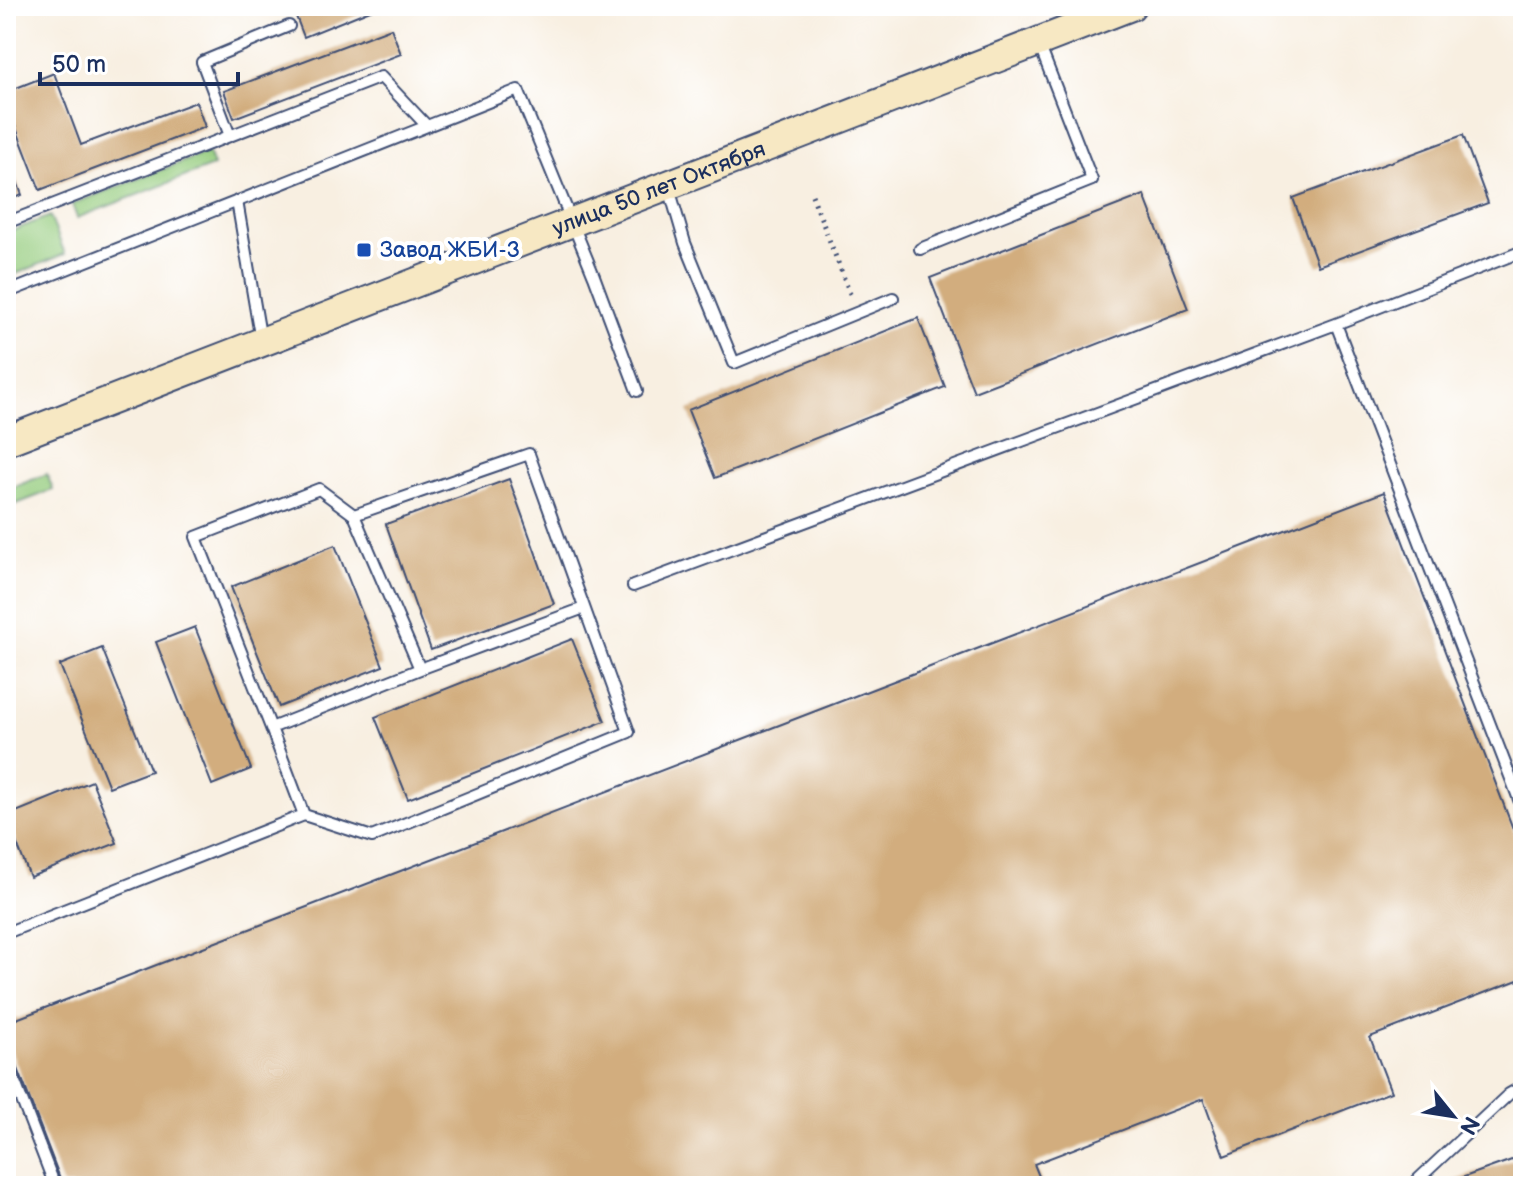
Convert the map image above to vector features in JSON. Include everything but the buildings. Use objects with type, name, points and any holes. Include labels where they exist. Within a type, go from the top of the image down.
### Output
[{"type":"main road","name":"улица 50 лет Октября","points":[[6,441],[1131,6]]},
{"type":"lane","points":[[230,136],[202,62],[289,26]]},
{"type":"lane","points":[[920,249],[1092,180],[1038,42]]},
{"type":"lane","points":[[6,223],[381,77],[427,126]]},
{"type":"lane","points":[[6,293],[518,90],[637,391]]},
{"type":"lane","points":[[668,186],[685,243],[734,363],[893,298]]},
{"type":"lane","points":[[237,201],[261,343]]},
{"type":"lane","points":[[633,586],[1336,324],[1523,251]]},
{"type":"lane","points":[[1336,324],[1523,810]]},
{"type":"lane","points":[[6,933],[304,815],[372,837],[629,732],[529,454],[354,515]]},
{"type":"lane","points":[[304,815],[196,537],[319,489],[354,515],[420,669]]},
{"type":"lane","points":[[271,728],[584,608]]},
{"type":"lane","points":[[6,1059],[55,1186]]},
{"type":"lane","points":[[1411,1186],[1509,1094],[1523,1086]]},
{"type":"path","points":[[812,195],[857,313]]},
{"type":"green space","points":[[208,152],[213,166],[77,218],[72,204]]},
{"type":"green space","points":[[50,216],[65,254],[6,278],[6,233]]},
{"type":"green space","points":[[47,474],[53,490],[6,508],[6,490]]},
{"type":"place","name":"Завод ЖБИ-3","points":[[364,250]]}]
